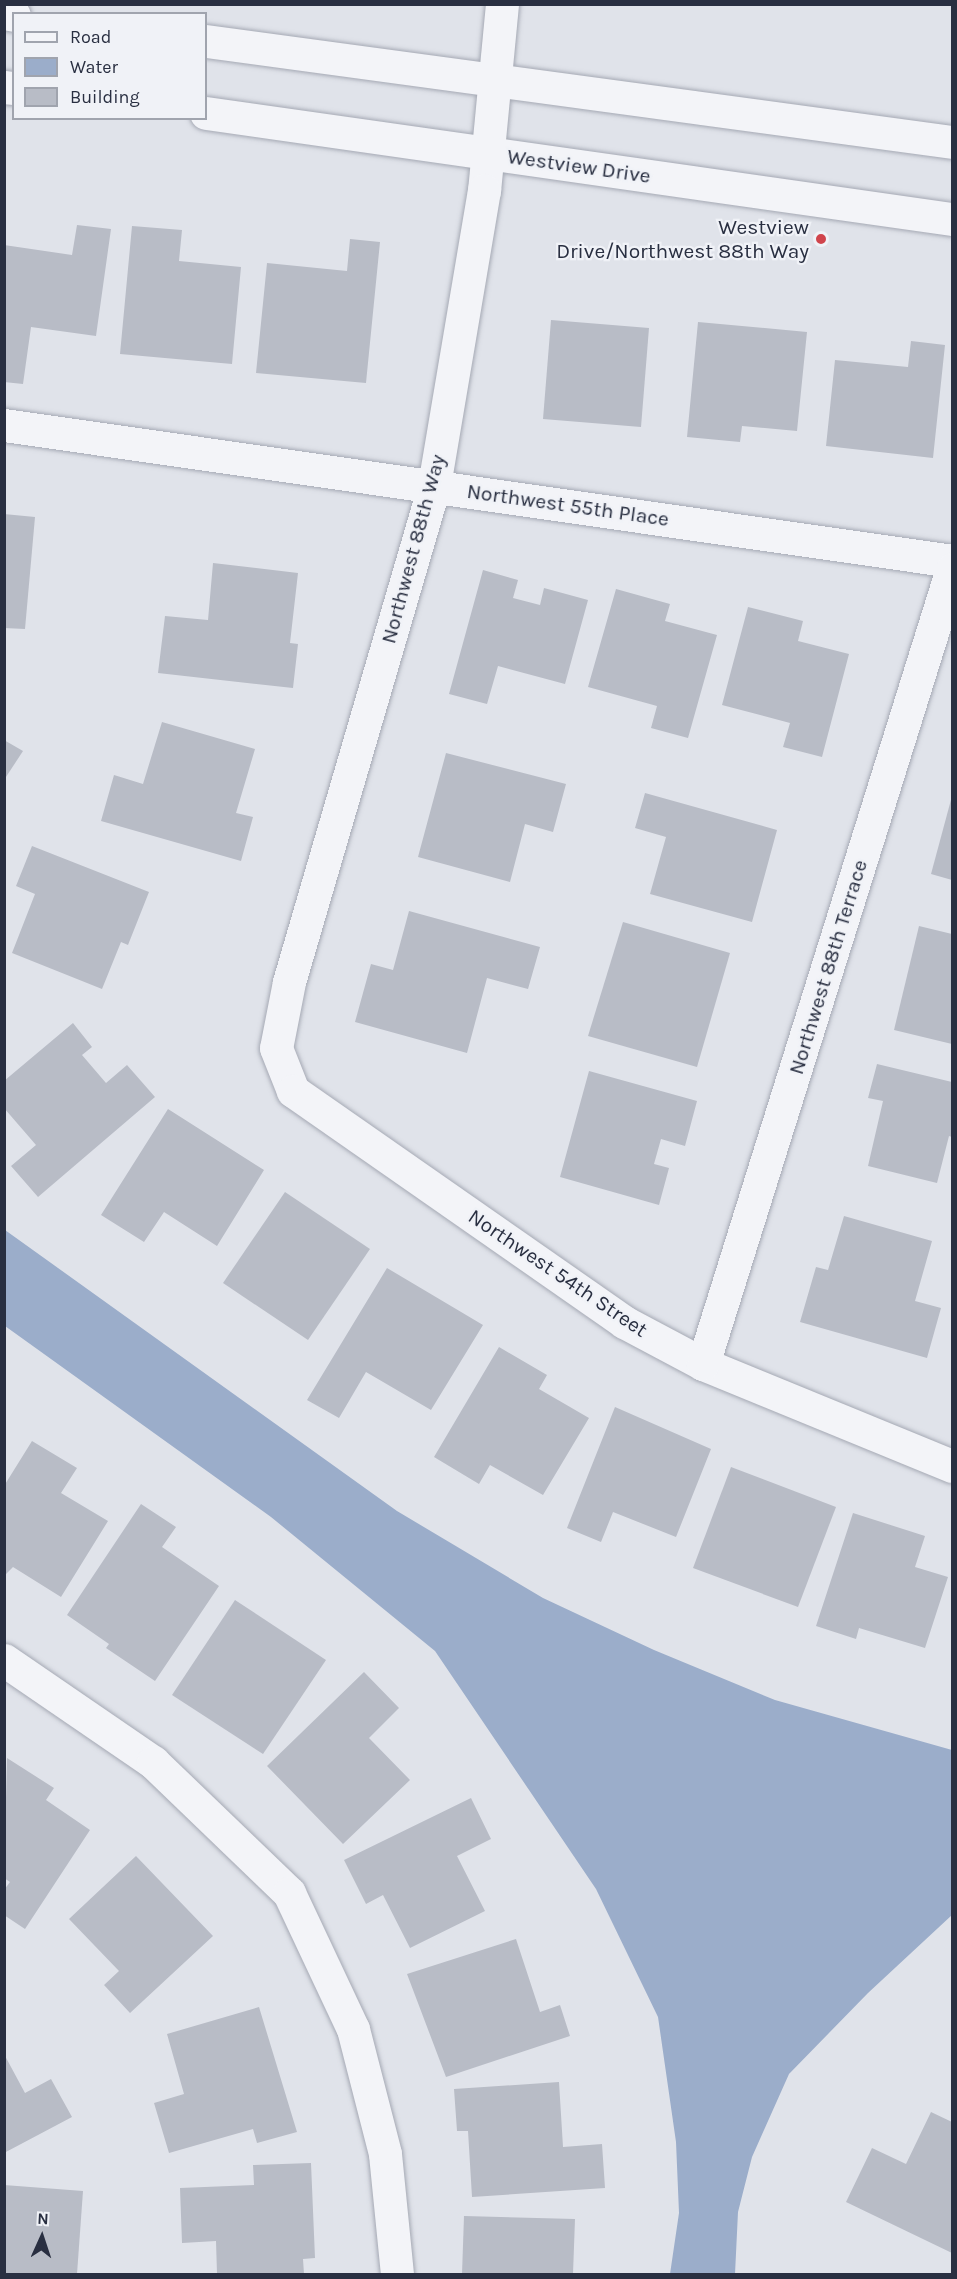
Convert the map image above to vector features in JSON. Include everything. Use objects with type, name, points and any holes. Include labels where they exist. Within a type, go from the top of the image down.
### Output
[{"type":"street","name":"Northwest 88th Way","points":[[276,1048],[289,982],[434,486],[484,190],[501,4]]},
{"type":"street","points":[[207,41],[952,142]]},
{"type":"street","name":"Westview Drive","points":[[207,113],[952,219]]},
{"type":"street","name":"Northwest 55th Place","points":[[4,424],[952,561]]},
{"type":"street","name":"Northwest 88th Terrace","points":[[703,1364],[952,569]]},
{"type":"street","name":"Northwest 54th Street","points":[[276,1048],[293,1091],[624,1322],[703,1364],[952,1466]]},
{"type":"street","points":[[4,1660],[153,1762],[289,1893],[353,2029],[385,2154],[397,2274]]},
{"type":"water","points":[[5,1230],[397,1511],[543,1598],[654,1650],[775,1700],[952,1750],[952,1915],[868,1993],[789,2074],[752,2157],[738,2212],[735,2274],[670,2274],[679,2213],[676,2142],[658,2017],[596,1889],[435,1651],[271,1517],[5,1326]]},
{"type":"building","points":[[77,225],[111,229],[96,336],[31,327],[23,384],[4,382],[4,245],[72,255]]},
{"type":"building","points":[[132,226],[182,230],[179,261],[241,267],[232,364],[120,354]]},
{"type":"building","points":[[350,239],[380,242],[366,383],[256,373],[267,263],[347,271]]},
{"type":"building","points":[[551,320],[649,328],[641,427],[543,419]]},
{"type":"building","points":[[698,322],[807,332],[797,431],[742,426],[740,442],[687,437]]},
{"type":"building","points":[[911,341],[945,345],[933,458],[826,446],[835,360],[908,367]]},
{"type":"building","points":[[4,514],[35,517],[25,629],[4,628]]},
{"type":"building","points":[[213,563],[298,573],[290,643],[298,644],[293,688],[158,673],[165,616],[208,620]]},
{"type":"building","points":[[483,570],[518,580],[513,598],[540,605],[544,588],[588,600],[565,684],[498,666],[487,704],[449,694]]},
{"type":"building","points":[[616,589],[670,604],[665,621],[717,635],[688,738],[651,728],[657,706],[588,687]]},
{"type":"building","points":[[748,607],[803,621],[798,641],[849,654],[822,757],[783,747],[790,723],[722,705]]},
{"type":"building","points":[[162,722],[255,749],[236,813],[253,817],[241,861],[101,821],[114,775],[143,784]]},
{"type":"building","points":[[4,740],[23,751],[4,780]]},
{"type":"building","points":[[446,753],[566,784],[553,832],[525,824],[510,882],[418,857]]},
{"type":"building","points":[[645,793],[777,830],[752,922],[650,894],[666,837],[635,828]]},
{"type":"building","points":[[952,796],[952,880],[931,874]]},
{"type":"building","points":[[32,846],[149,892],[128,945],[121,942],[102,989],[12,953],[35,894],[16,886]]},
{"type":"building","points":[[409,911],[540,947],[528,989],[487,978],[467,1053],[355,1022],[371,964],[393,970]]},
{"type":"building","points":[[623,922],[730,953],[697,1067],[588,1036]]},
{"type":"building","points":[[919,926],[952,934],[952,1044],[894,1030]]},
{"type":"building","points":[[73,1023],[92,1047],[82,1055],[106,1083],[127,1065],[155,1097],[38,1197],[11,1166],[36,1145],[4,1108],[4,1081]]},
{"type":"building","points":[[877,1064],[952,1082],[952,1137],[949,1136],[937,1183],[868,1166],[883,1101],[868,1098]]},
{"type":"building","points":[[589,1071],[697,1101],[685,1146],[661,1139],[654,1164],[669,1168],[659,1205],[560,1177]]},
{"type":"building","points":[[168,1109],[264,1170],[217,1246],[164,1212],[144,1242],[101,1215]]},
{"type":"building","points":[[285,1192],[370,1249],[308,1340],[223,1283]]},
{"type":"building","points":[[844,1216],[932,1241],[915,1301],[941,1308],[927,1358],[800,1322],[816,1267],[828,1270]]},
{"type":"building","points":[[387,1268],[483,1325],[431,1410],[366,1372],[339,1418],[307,1400]]},
{"type":"building","points":[[499,1347],[547,1375],[539,1389],[589,1418],[543,1495],[490,1465],[479,1484],[434,1457]]},
{"type":"building","points":[[615,1407],[711,1449],[676,1537],[613,1512],[601,1542],[567,1528]]},
{"type":"building","points":[[32,1441],[77,1468],[61,1493],[108,1521],[61,1597],[13,1567],[4,1576],[4,1486]]},
{"type":"building","points":[[731,1467],[836,1507],[798,1607],[693,1568]]},
{"type":"building","points":[[141,1504],[176,1527],[162,1547],[219,1586],[155,1681],[106,1648],[109,1644],[67,1615]]},
{"type":"building","points":[[853,1513],[925,1536],[915,1567],[948,1577],[925,1648],[859,1628],[856,1639],[816,1626]]},
{"type":"building","points":[[235,1600],[326,1660],[263,1754],[172,1695]]},
{"type":"building","points":[[364,1672],[399,1708],[369,1738],[410,1780],[343,1844],[267,1766]]},
{"type":"building","points":[[7,1758],[54,1788],[46,1800],[90,1830],[25,1929],[4,1915],[4,1890],[10,1882],[4,1878]]},
{"type":"building","points":[[471,1798],[491,1839],[457,1856],[485,1911],[410,1948],[383,1895],[366,1904],[344,1860]]},
{"type":"building","points":[[136,1856],[213,1936],[130,2013],[104,1985],[119,1971],[69,1919]]},
{"type":"building","points":[[516,1939],[540,2012],[560,2005],[570,2036],[446,2077],[407,1974]]},
{"type":"building","points":[[259,2007],[297,2132],[257,2143],[253,2129],[169,2153],[154,2103],[184,2094],[167,2034]]},
{"type":"building","points":[[4,2054],[25,2093],[51,2079],[72,2117],[4,2153]]},
{"type":"building","points":[[559,2082],[563,2147],[602,2144],[605,2188],[472,2197],[468,2131],[457,2131],[454,2089]]},
{"type":"building","points":[[931,2112],[952,2122],[952,2253],[846,2202],[872,2148],[906,2164]]},
{"type":"building","points":[[311,2163],[315,2258],[303,2259],[304,2274],[217,2274],[216,2241],[182,2243],[180,2188],[254,2185],[253,2165]]},
{"type":"building","points":[[4,2185],[83,2191],[77,2274],[4,2274]]},
{"type":"building","points":[[464,2216],[575,2219],[573,2274],[462,2274]]},
{"type":"place","name":"Westview Drive/Northwest 88th Way","points":[[821,239]]}]
